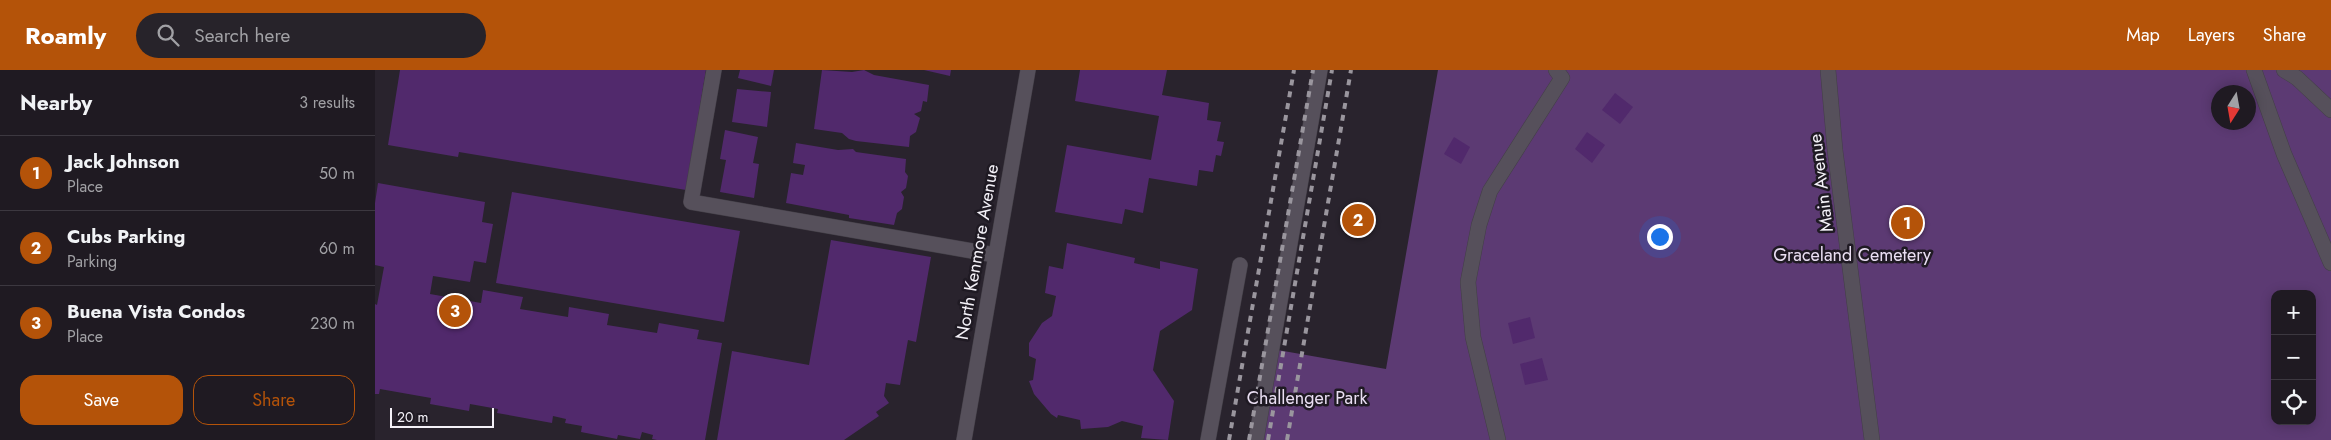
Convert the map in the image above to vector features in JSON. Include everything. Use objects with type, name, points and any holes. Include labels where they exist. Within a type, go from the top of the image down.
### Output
[{"type":"street","points":[[714,70],[691,202],[995,255]]},
{"type":"street","name":"North Kenmore Avenue","points":[[964,440],[1027,70]]},
{"type":"street","points":[[1256,440],[1320,70]]},
{"type":"street","name":"Main Avenue","points":[[1828,70],[1835,150],[1872,440]]},
{"type":"street","points":[[2254,70],[2284,154],[2331,263]]},
{"type":"street","points":[[2285,70],[2297,78],[2331,110]]},
{"type":"street","points":[[1498,440],[1473,337],[1468,282],[1479,225],[1491,190],[1562,73]]},
{"type":"street","points":[[1208,440],[1240,264]]},
{"type":"green space","name":"Graceland Cemetery","points":[[1438,70],[2331,70],[2331,440],[1256,440],[1272,349],[1386,369]]},
{"type":"building","points":[[400,70],[706,70],[686,190],[459,152],[458,157],[388,145]]},
{"type":"building","points":[[740,70],[774,70],[771,86],[738,78]]},
{"type":"building","points":[[822,70],[852,72],[864,70],[874,75],[929,85],[927,102],[923,101],[921,111],[914,114],[920,118],[916,132],[910,136],[909,147],[856,141],[849,139],[842,133],[814,129]]},
{"type":"building","points":[[924,70],[951,70],[950,76]]},
{"type":"building","points":[[1080,70],[1167,70],[1162,95],[1209,103],[1207,120],[1221,122],[1217,141],[1224,142],[1221,156],[1216,155],[1213,172],[1199,170],[1197,186],[1149,178],[1143,213],[1125,209],[1122,224],[1055,212],[1067,145],[1151,160],[1159,116],[1075,101]]},
{"type":"building","points":[[737,89],[771,92],[767,127],[732,122]]},
{"type":"building","points":[[1615,93],[1633,107],[1620,124],[1602,110]]},
{"type":"building","points":[[725,130],[758,137],[753,163],[759,164],[754,198],[720,192],[726,160],[720,159]]},
{"type":"building","points":[[1587,132],[1605,145],[1592,163],[1575,149]]},
{"type":"building","points":[[1454,137],[1470,147],[1461,164],[1444,154]]},
{"type":"building","points":[[796,143],[838,150],[853,149],[856,152],[906,159],[905,172],[908,176],[906,188],[901,192],[904,197],[902,209],[897,213],[894,225],[849,218],[849,215],[786,203],[791,173],[803,175],[805,165],[793,163]]},
{"type":"building","points":[[378,183],[485,202],[482,222],[493,224],[486,263],[474,261],[470,282],[433,276],[430,294],[481,303],[483,290],[523,297],[520,309],[568,317],[569,307],[609,314],[607,325],[657,333],[659,323],[699,330],[697,339],[722,343],[705,440],[657,440],[652,439],[653,435],[642,432],[640,439],[618,435],[617,439],[581,432],[582,426],[565,423],[566,419],[553,416],[552,423],[497,413],[498,409],[470,404],[469,411],[430,404],[431,398],[380,389],[379,394],[375,394],[375,304],[377,305],[384,267],[375,265],[375,203]]},
{"type":"building","points":[[512,192],[740,231],[724,322],[496,283]]},
{"type":"building","points":[[831,240],[931,257],[916,342],[908,340],[900,385],[886,383],[884,396],[889,403],[876,412],[879,416],[844,440],[717,440],[732,351],[809,365]]},
{"type":"building","points":[[1067,243],[1135,258],[1134,263],[1160,269],[1160,261],[1198,269],[1192,310],[1160,331],[1153,370],[1174,401],[1168,440],[1141,438],[1143,426],[1122,421],[1108,427],[1081,429],[1080,420],[1058,415],[1057,418],[1051,414],[1034,394],[1029,381],[1033,380],[1036,359],[1029,356],[1029,343],[1042,323],[1052,316],[1056,296],[1045,293],[1049,266],[1063,269]]},
{"type":"building","points":[[1530,317],[1535,338],[1513,344],[1508,323]]},
{"type":"building","points":[[1542,358],[1548,380],[1525,385],[1520,364]]},
{"type":"railway","points":[[1229,440],[1294,70]]},
{"type":"railway","points":[[1249,440],[1313,70]]},
{"type":"railway","points":[[1268,440],[1332,70]]},
{"type":"railway","points":[[1287,440],[1351,70]]},
{"type":"place","name":"Cubs Parking","points":[[1358,220]]},
{"type":"place","name":"Jack Johnson","points":[[1907,223]]},
{"type":"place","name":"Buena Vista Condos","points":[[455,311]]},
{"type":"park label","name":"Challenger Park","points":[[1307,398]]}]
